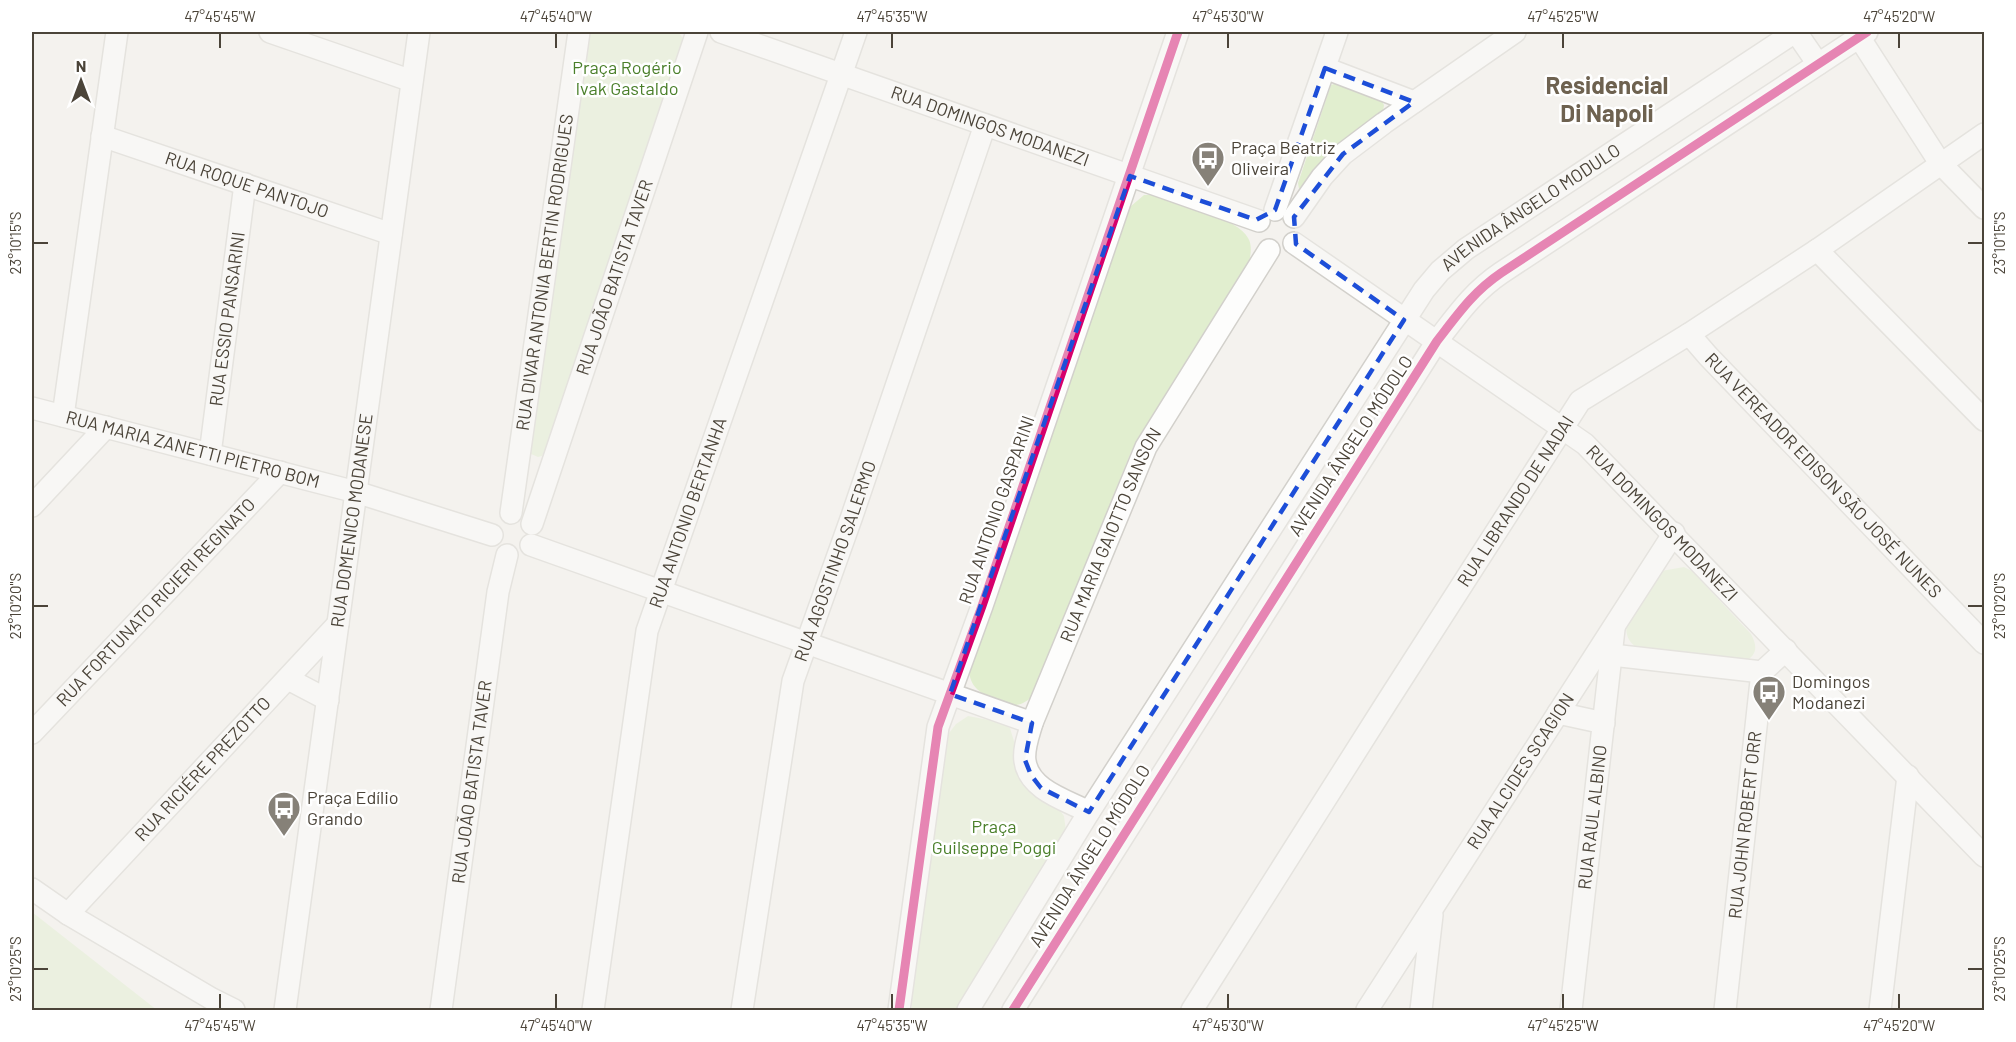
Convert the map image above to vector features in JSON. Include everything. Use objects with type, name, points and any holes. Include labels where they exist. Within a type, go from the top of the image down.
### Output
[{"type":"street","points":[[63,416],[117,32]]},
{"type":"street","points":[[270,32],[412,81]]},
{"type":"street","name":"RUA DOMENICO MODANESE","points":[[285,1011],[419,32]]},
{"type":"street","name":"RUA DIVAR ANTONIA BERTIN RODRIGUES","points":[[511,513],[579,32]]},
{"type":"street","name":"RUA JOÃO BATISTA TAVER","points":[[531,534],[551,466],[697,32]]},
{"type":"street","name":"RUA DOMINGOS MODANEZI","points":[[721,32],[1130,176],[1276,216]]},
{"type":"street","name":"RUA ANTONIO BERTANHA","points":[[593,1011],[646,631],[843,75],[856,32]]},
{"type":"street","name":"RUA ANTONIO GASPARINI","points":[[899,1011],[938,727],[1178,32]]},
{"type":"street","points":[[1276,216],[1337,32]]},
{"type":"street","points":[[1276,216],[1299,230],[1294,243],[1283,251],[1269,250],[1259,241],[1257,235],[1276,216],[1322,177],[1343,154],[1496,38],[1515,32]]},
{"type":"street","points":[[1796,32],[1818,64]]},
{"type":"street","name":"AVENIDA ÂNGELO MODULO","points":[[1404,320],[1440,271],[1466,249],[1796,32]]},
{"type":"street","points":[[1863,34],[1940,163],[1984,208]]},
{"type":"street","name":"AVENIDA ÂNGELO MÓDOLO","points":[[1013,1011],[1437,341],[1468,301],[1482,286],[1863,34]]},
{"type":"street","points":[[1325,68],[1414,102]]},
{"type":"street","name":"RUA AGOSTINHO SALERMO","points":[[742,1011],[793,681],[805,642],[852,516],[985,125]]},
{"type":"street","name":"RUA LIBRANDO DE NADAI","points":[[1192,1011],[1580,401],[1817,250],[1984,134]]},
{"type":"street","name":"RUA ROQUE PANTOJO","points":[[102,135],[391,234]]},
{"type":"street","name":"RUA ESSIO PANSARINI","points":[[210,454],[245,184]]},
{"type":"street","name":"RUA DOMINGOS MODANEZI","points":[[1294,243],[1585,444],[1674,533],[1984,856]]},
{"type":"street","name":"RUA MARIA GAIOTTO SANSON","points":[[1089,812],[1041,788],[1030,775],[1025,760],[1032,723],[1146,447],[1269,250]]},
{"type":"street","points":[[1817,250],[1984,420]]},
{"type":"street","name":"AVENIDA ÂNGELO MÓDOLO","points":[[968,1011],[1089,812],[1404,320]]},
{"type":"street","name":"RUA VEREADOR EDISON SÃO JOSÉ NUNES","points":[[1689,333],[1708,356],[1984,643]]},
{"type":"street","name":"RUA MARIA ZANETTI PIETRO BOM","points":[[32,408],[356,492],[492,535]]},
{"type":"street","points":[[32,506],[106,427]]},
{"type":"street","points":[[518,461],[551,466]]},
{"type":"street","name":"RUA FORTUNATO RICIERI REGINATO","points":[[32,733],[280,472]]},
{"type":"street","points":[[531,534],[521,554],[507,555],[496,547],[492,535],[495,522],[505,514],[523,515],[531,534],[660,591],[1032,723]]},
{"type":"street","name":"RUA ALCIDES SCAGION","points":[[1367,1011],[1674,533]]},
{"type":"street","name":"RUA JOÃO BATISTA TAVER","points":[[441,1011],[498,592],[507,555]]},
{"type":"street","name":"RUA RICIÉRE PREZOTTO","points":[[68,914],[338,624]]},
{"type":"street","name":"RUA RAUL ALBINO","points":[[1571,1011],[1615,625]]},
{"type":"street","points":[[1612,655],[1762,672],[1785,650]]},
{"type":"street","name":"RUA JOHN ROBERT ORR","points":[[1725,1011],[1762,672]]},
{"type":"street","points":[[288,679],[328,700]]},
{"type":"street","points":[[1558,713],[1604,723]]},
{"type":"street","points":[[1880,1011],[1908,776]]},
{"type":"street","points":[[32,890],[68,914],[234,1011]]},
{"type":"street","points":[[1421,1011],[1433,908]]},
{"type":"highlighted area","points":[[1325,68],[1414,102],[1343,154],[1294,217],[1296,244],[1404,320],[1089,812],[1041,788],[1031,775],[1025,760],[1032,723],[950,694],[1130,176],[1256,220],[1275,210]]},
{"type":"green space","name":"Praça Rogério Ivak Gastaldo","points":[[587,32],[678,32],[682,37],[684,48],[546,448],[542,456],[538,457],[531,454],[530,448]]},
{"type":"green space","points":[[1337,83],[1381,100],[1384,105],[1383,112],[1315,169],[1299,189],[1298,183],[1331,85]]},
{"type":"green space","points":[[1144,195],[1157,195],[1207,212],[1233,224],[1250,241],[1249,265],[1131,452],[1033,696],[1018,705],[1009,705],[989,698],[973,685],[970,675],[971,663],[1130,207]]},
{"type":"green space","points":[[1684,567],[1692,571],[1751,634],[1755,650],[1752,656],[1744,662],[1637,648],[1630,640],[1626,624],[1661,571]]},
{"type":"green space","name":"Praça Guilseppe Poggi","points":[[968,716],[1000,722],[1010,728],[1017,751],[1064,816],[1066,831],[956,1010],[912,1010],[911,997],[949,733],[956,724]]},
{"type":"green space","points":[[32,912],[157,1010],[32,1010]]},
{"type":"cycle path","points":[[899,1010],[938,727],[982,606],[1178,32]]},
{"type":"cycle path","points":[[1013,1010],[1437,341],[1466,304],[1501,273],[1867,32]]},
{"type":"place","name":"Praça Beatriz Oliveira","points":[[1208,187]]},
{"type":"place","name":"Domingos Modanezi","points":[[1769,721]]},
{"type":"place","name":"Praça Edílio Grando","points":[[284,837]]},
{"type":"district","name":"Residencial Di Napoli","points":[[1607,100]]}]
